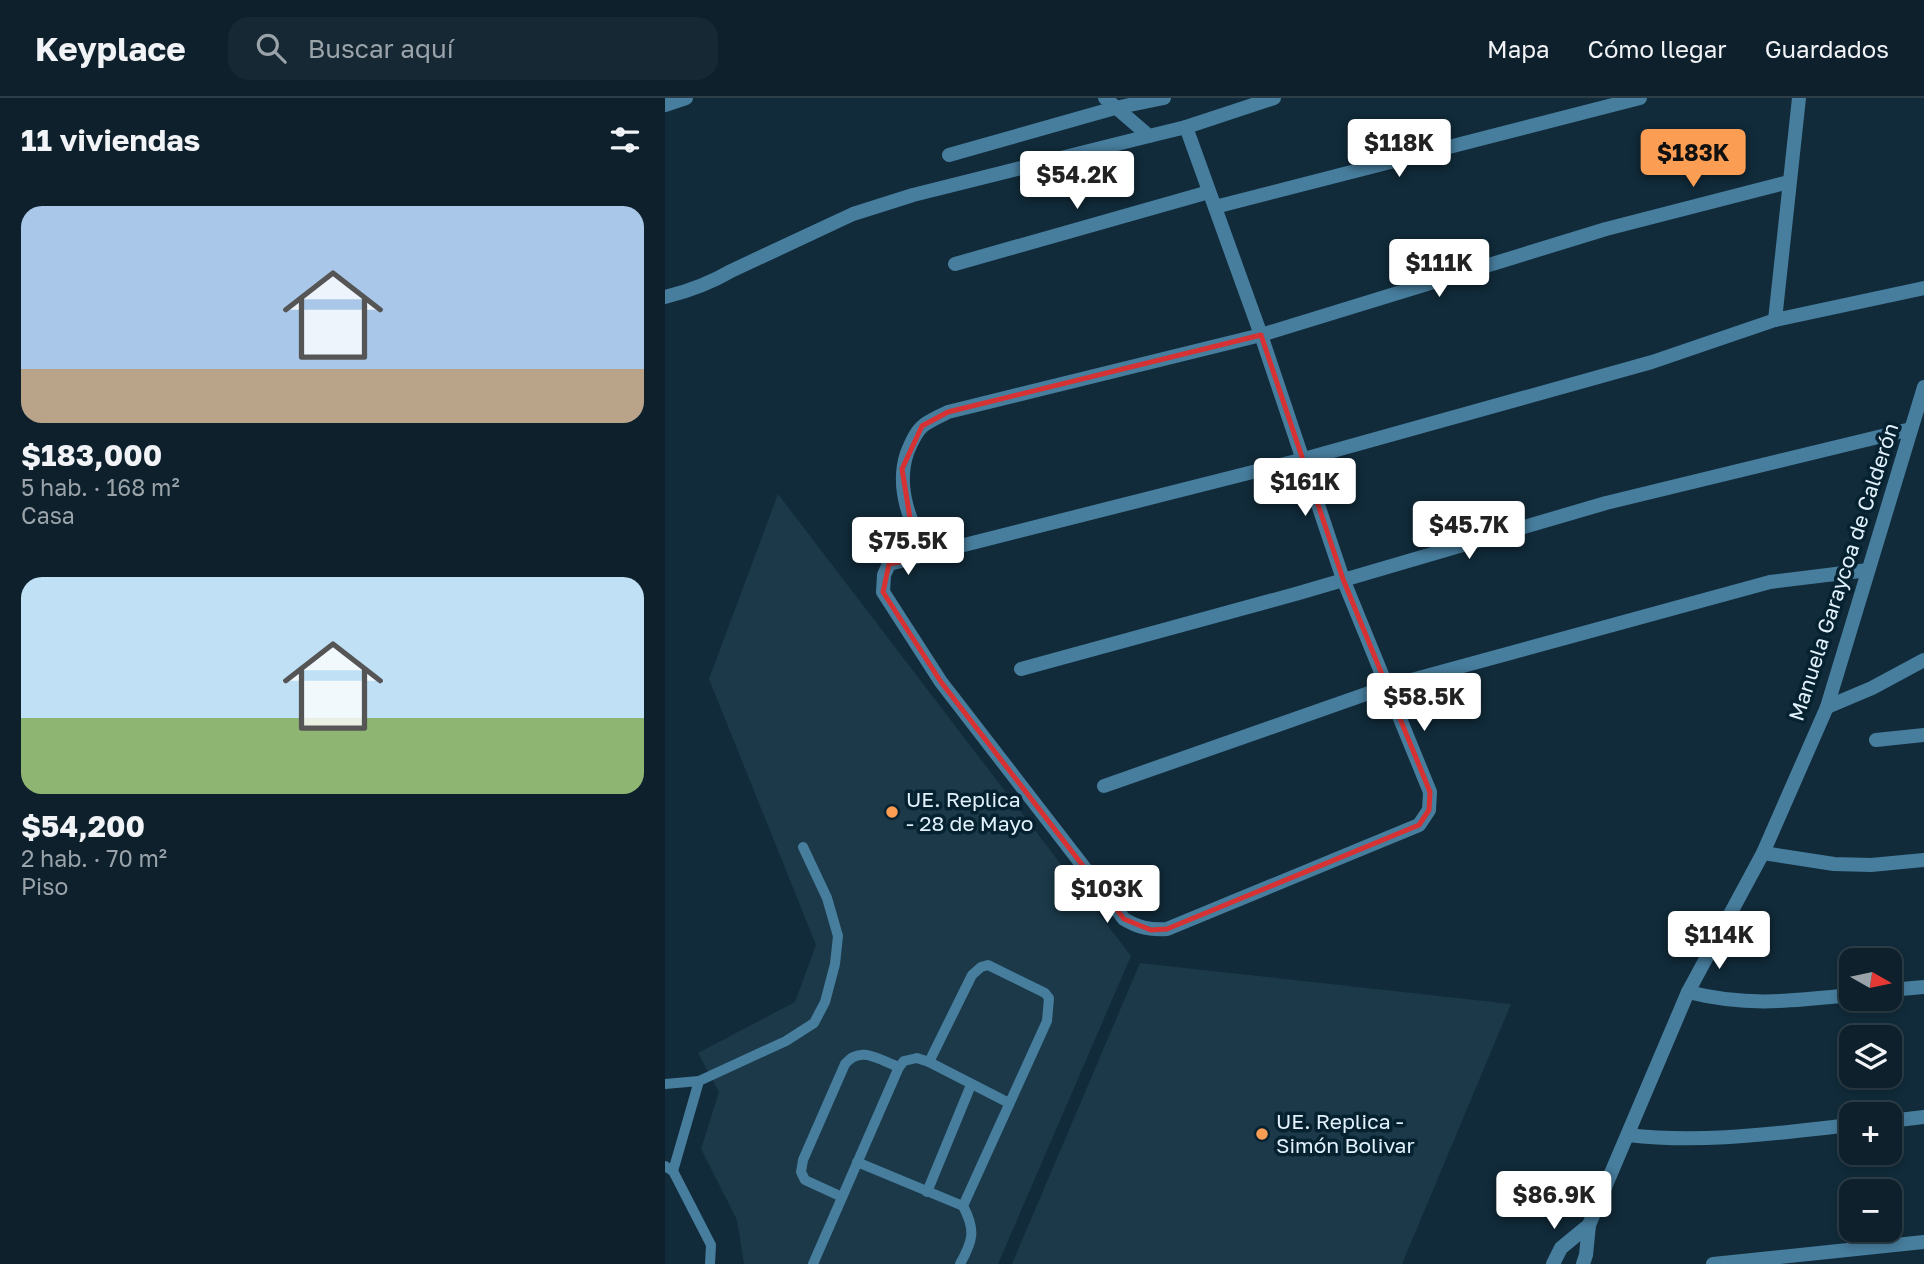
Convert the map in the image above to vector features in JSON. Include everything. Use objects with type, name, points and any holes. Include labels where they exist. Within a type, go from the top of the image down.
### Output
[{"type":"street","points":[[665,105],[687,98]]},
{"type":"street","points":[[949,155],[1110,103],[1164,98]]},
{"type":"street","points":[[665,297],[694,290],[853,214],[913,195],[1186,127],[1274,98]]},
{"type":"street","points":[[1215,207],[1640,98]]},
{"type":"street","points":[[1775,320],[1799,98]]},
{"type":"street","points":[[1110,103],[1149,136]]},
{"type":"street","points":[[1186,127],[1261,335],[1304,459],[1343,579],[1430,792],[1429,810],[1419,825],[1167,929],[1151,930],[1124,919],[941,682],[883,592],[884,575],[889,564],[1304,459],[1652,362],[1775,320],[1924,288]]},
{"type":"street","points":[[927,556],[911,524],[902,469],[911,443],[922,426],[948,412],[1261,335],[1606,229],[1789,182]]},
{"type":"street","points":[[955,264],[1209,192]]},
{"type":"street","name":"Manuela Garaycoa de Calderón","points":[[1583,1264],[1589,1225],[1688,992],[1763,853],[1827,707],[1924,387]]},
{"type":"street","points":[[1021,669],[1606,503],[1912,429]]},
{"type":"street","points":[[1104,786],[1386,687],[1770,582],[1868,570]]},
{"type":"street","points":[[1827,707],[1872,688],[1924,660]]},
{"type":"street","points":[[1876,740],[1924,734]]},
{"type":"street","points":[[1763,853],[1846,864],[1871,865],[1924,860]]},
{"type":"street","points":[[1902,989],[1924,986]]},
{"type":"street","points":[[1688,992],[1753,1003],[1839,996]]},
{"type":"street","points":[[1902,1120],[1924,1117]]},
{"type":"street","points":[[1628,1135],[1664,1139],[1715,1139],[1839,1126]]},
{"type":"street","name":"Manuela Garaycoa de Calderón","points":[[1553,1264],[1561,1248],[1589,1225]]},
{"type":"street","points":[[1713,1264],[1924,1242]]},
{"type":"lane","points":[[665,1084],[699,1081],[786,1041],[814,1023],[825,1002],[835,964],[838,936],[827,898],[803,847]]},
{"type":"lane","points":[[929,1062],[972,975],[981,967],[988,965],[1039,989],[1049,998],[1047,1021],[963,1206]]},
{"type":"lane","points":[[842,1197],[804,1180],[801,1172],[803,1160],[852,1055],[861,1053],[899,1067]]},
{"type":"lane","points":[[813,1264],[904,1060],[917,1058],[929,1062],[1009,1103]]},
{"type":"lane","points":[[699,1081],[669,1168],[711,1245],[710,1264]]},
{"type":"lane","points":[[926,1192],[971,1085]]},
{"type":"lane","points":[[857,1162],[963,1206],[972,1222],[973,1232],[960,1264]]},
{"type":"highlighted area","points":[[1261,335],[1343,579],[1430,792],[1429,810],[1419,825],[1167,929],[1151,930],[1124,919],[941,682],[883,592],[889,564],[927,556],[911,524],[902,469],[922,426],[948,412]]},
{"type":"shaded area","name":"UE. Replica - 28 de Mayo","points":[[778,494],[1131,956],[998,1264],[744,1264],[737,1220],[701,1149],[719,1092],[698,1053],[795,1002],[816,945],[709,679]]},
{"type":"shaded area","name":"UE. Replica - Simón Bolivar","points":[[1140,963],[1511,1004],[1402,1264],[1012,1264]]},
{"type":"place","name":"UE. Replica - 28 de Mayo","points":[[892,812]]},
{"type":"place","name":"UE. Replica - Simón Bolivar","points":[[1262,1134]]}]
